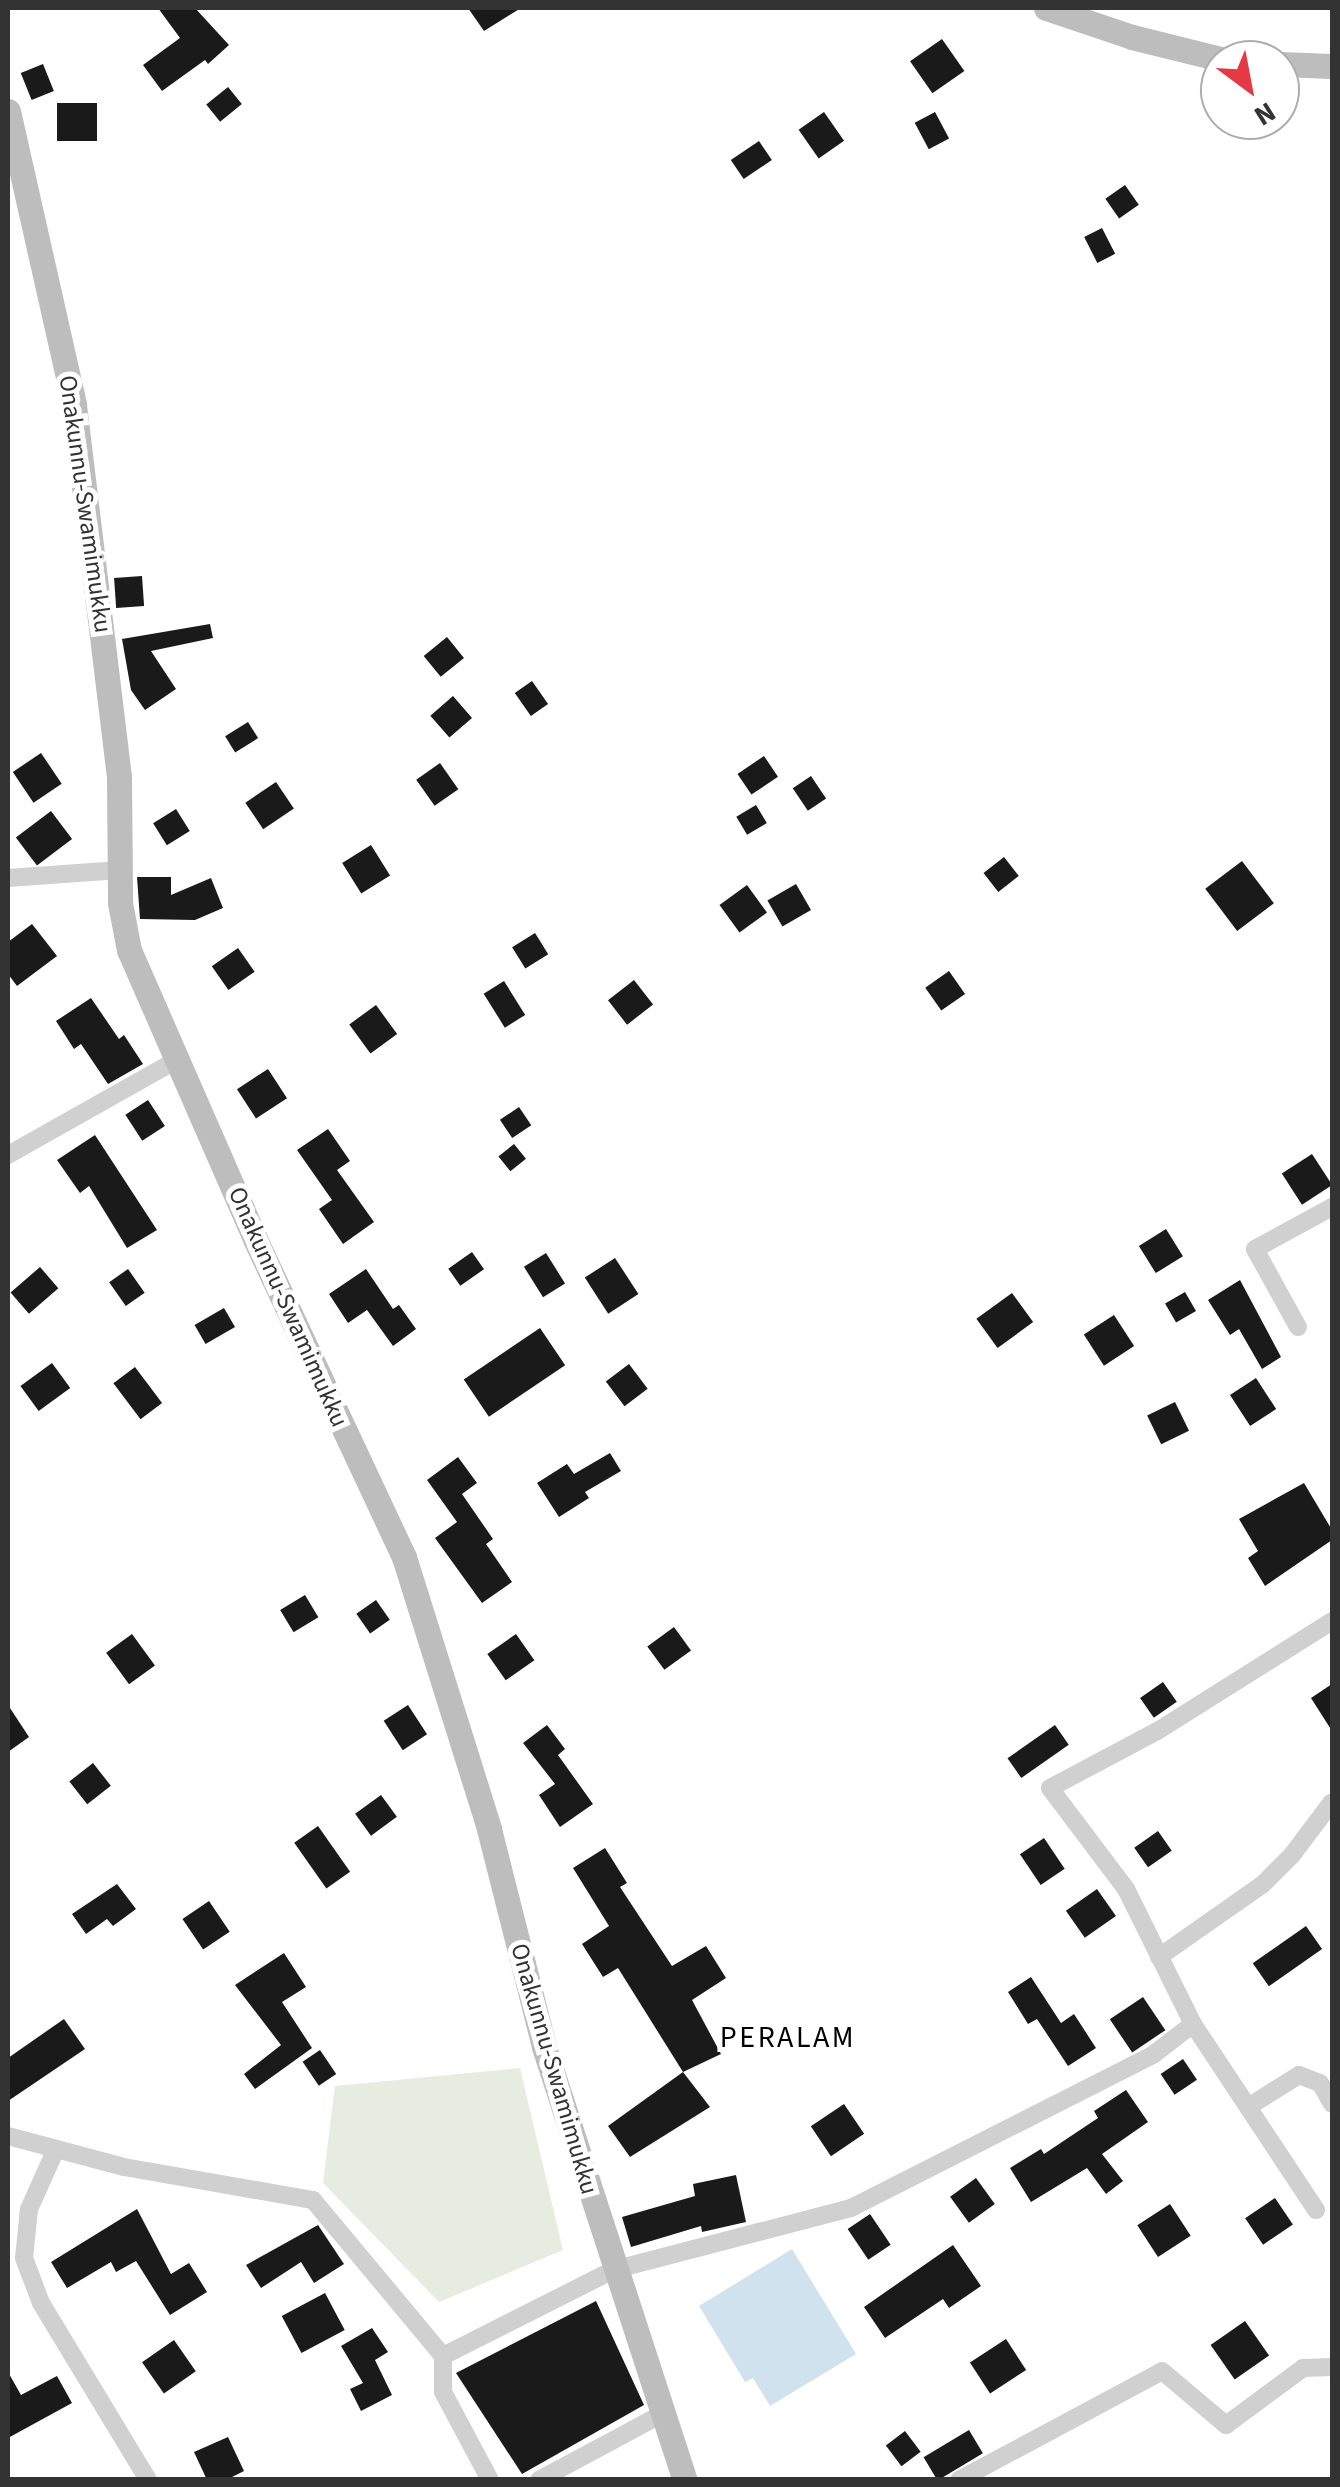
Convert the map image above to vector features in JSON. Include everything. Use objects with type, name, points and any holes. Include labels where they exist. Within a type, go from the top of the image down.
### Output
[{"type":"street","points":[[1046,8],[1132,37],[1200,54]]},
{"type":"street","points":[[1300,65],[1332,66]]},
{"type":"street","name":"Onakunnu-Swamimukku","points":[[8,111],[74,405],[119,778],[120,870],[129,950],[175,1061],[404,1557],[468,1756],[544,2047],[613,2270],[685,2480]]},
{"type":"street","points":[[8,878],[120,870]]},
{"type":"street","points":[[8,1156],[175,1061]]},
{"type":"street","points":[[1298,1327],[1255,1249],[1332,1207]]},
{"type":"street","points":[[1316,2210],[1192,2024],[1126,1889],[1050,1788],[1159,1730],[1332,1621]]},
{"type":"street","points":[[1158,1957],[1262,1884],[1292,1854],[1332,1802]]},
{"type":"street","points":[[443,2356],[613,2270],[850,2208],[1154,2054],[1192,2024]]},
{"type":"street","points":[[1248,2107],[1298,2076],[1320,2084],[1332,2104]]},
{"type":"street","points":[[8,2136],[124,2167],[313,2200],[443,2356],[443,2392],[490,2480]]},
{"type":"street","points":[[56,2149],[29,2209],[24,2258],[40,2303],[148,2480]]},
{"type":"street","points":[[959,2480],[1162,2370],[1226,2426],[1303,2368],[1332,2367]]},
{"type":"street","points":[[540,2480],[664,2413]]},
{"type":"shaded area","points":[[520,2068],[563,2250],[439,2302],[323,2183],[335,2086]]},
{"type":"water","points":[[792,2249],[856,2354],[770,2406],[753,2378],[745,2382],[699,2306]]},
{"type":"building","points":[[158,8],[195,8],[229,45],[208,64],[205,60],[162,91],[143,65],[180,38]]},
{"type":"building","points":[[468,8],[521,8],[484,31]]},
{"type":"building","points":[[942,39],[964,71],[932,93],[910,61]]},
{"type":"building","points":[[43,64],[54,91],[32,100],[21,73]]},
{"type":"building","points":[[228,87],[242,104],[220,122],[206,105]]},
{"type":"building","points":[[57,103],[97,103],[97,141],[57,141]]},
{"type":"building","points":[[824,112],[844,141],[819,158],[799,130]]},
{"type":"building","points":[[935,112],[949,138],[929,149],[915,123]]},
{"type":"building","points":[[759,141],[772,160],[744,179],[731,160]]},
{"type":"building","points":[[1125,185],[1139,205],[1119,218],[1105,199]]},
{"type":"building","points":[[1102,228],[1115,254],[1097,263],[1084,237]]},
{"type":"building","points":[[142,576],[144,606],[116,608],[114,578]]},
{"type":"building","points":[[210,624],[213,638],[151,651],[176,689],[145,710],[131,690],[122,639]]},
{"type":"building","points":[[447,637],[464,658],[441,677],[424,656]]},
{"type":"building","points":[[532,681],[548,704],[531,716],[515,693]]},
{"type":"building","points":[[453,696],[472,718],[449,738],[430,716]]},
{"type":"building","points":[[248,722],[258,738],[235,752],[225,736]]},
{"type":"building","points":[[41,753],[62,784],[34,803],[13,772]]},
{"type":"building","points":[[764,756],[778,777],[751,795],[737,774]]},
{"type":"building","points":[[440,763],[458,789],[435,806],[416,780]]},
{"type":"building","points":[[811,776],[826,798],[808,811],[793,788]]},
{"type":"building","points":[[276,782],[294,809],[263,829],[245,803]]},
{"type":"building","points":[[756,805],[767,823],[747,835],[736,817]]},
{"type":"building","points":[[176,809],[190,831],[167,845],[153,823]]},
{"type":"building","points":[[51,811],[72,839],[37,865],[16,837]]},
{"type":"building","points":[[371,845],[390,876],[361,894],[342,863]]},
{"type":"building","points":[[1004,857],[1019,876],[998,892],[984,873]]},
{"type":"building","points":[[1242,861],[1274,903],[1237,931],[1205,889]]},
{"type":"building","points":[[137,877],[171,877],[171,895],[211,878],[223,908],[195,920],[140,919]]},
{"type":"building","points":[[796,884],[811,910],[782,926],[767,900]]},
{"type":"building","points":[[747,885],[767,913],[739,932],[719,905]]},
{"type":"building","points":[[32,924],[57,956],[17,986],[8,974],[8,942]]},
{"type":"building","points":[[535,933],[548,954],[525,969],[512,947]]},
{"type":"building","points":[[238,948],[255,972],[228,990],[212,966]]},
{"type":"building","points":[[949,971],[965,994],[941,1011],[925,988]]},
{"type":"building","points":[[634,980],[653,1004],[627,1025],[608,1000]]},
{"type":"building","points":[[504,981],[525,1015],[505,1028],[484,994]]},
{"type":"building","points":[[91,998],[119,1039],[124,1035],[143,1064],[108,1084],[81,1044],[74,1049],[56,1021]]},
{"type":"building","points":[[376,1005],[397,1034],[370,1054],[349,1024]]},
{"type":"building","points":[[268,1069],[287,1098],[256,1119],[237,1089]]},
{"type":"building","points":[[148,1100],[165,1126],[142,1141],[125,1115]]},
{"type":"building","points":[[519,1107],[531,1125],[512,1138],[500,1120]]},
{"type":"building","points":[[328,1129],[350,1161],[337,1170],[374,1222],[343,1244],[319,1209],[332,1200],[297,1150]]},
{"type":"building","points":[[95,1135],[157,1230],[127,1248],[89,1186],[80,1193],[57,1160]]},
{"type":"building","points":[[514,1144],[526,1159],[510,1171],[498,1157]]},
{"type":"building","points":[[1312,1154],[1332,1185],[1302,1205],[1282,1174]]},
{"type":"building","points":[[1166,1229],[1183,1256],[1156,1273],[1139,1246]]},
{"type":"building","points":[[472,1252],[484,1269],[460,1286],[448,1269]]},
{"type":"building","points":[[546,1253],[565,1284],[543,1297],[524,1267]]},
{"type":"building","points":[[615,1258],[638,1294],[608,1314],[585,1278]]},
{"type":"building","points":[[40,1267],[58,1288],[29,1314],[11,1293]]},
{"type":"building","points":[[128,1269],[145,1293],[126,1306],[109,1282]]},
{"type":"building","points":[[366,1269],[393,1309],[399,1305],[416,1329],[393,1346],[367,1310],[348,1323],[329,1294]]},
{"type":"building","points":[[1240,1280],[1281,1357],[1262,1369],[1239,1329],[1230,1335],[1208,1300]]},
{"type":"building","points":[[1185,1292],[1196,1311],[1176,1323],[1165,1304]]},
{"type":"building","points":[[1012,1293],[1033,1322],[998,1348],[976,1319]]},
{"type":"building","points":[[224,1308],[235,1327],[206,1344],[195,1325]]},
{"type":"building","points":[[1114,1315],[1134,1346],[1104,1366],[1084,1335]]},
{"type":"building","points":[[540,1328],[565,1365],[489,1417],[464,1379]]},
{"type":"building","points":[[52,1363],[70,1388],[39,1411],[20,1386]]},
{"type":"building","points":[[629,1364],[648,1389],[624,1406],[606,1381]]},
{"type":"building","points":[[135,1367],[162,1403],[141,1419],[113,1383]]},
{"type":"building","points":[[1256,1378],[1276,1409],[1250,1426],[1230,1395]]},
{"type":"building","points":[[1175,1402],[1189,1431],[1161,1444],[1147,1416]]},
{"type":"building","points":[[610,1453],[621,1471],[585,1492],[589,1498],[559,1517],[537,1483],[567,1464],[574,1474]]},
{"type":"building","points":[[458,1457],[477,1483],[462,1494],[493,1539],[486,1544],[512,1582],[482,1603],[435,1538],[457,1522],[427,1480]]},
{"type":"building","points":[[1304,1483],[1332,1530],[1332,1540],[1265,1586],[1248,1558],[1258,1551],[1239,1519]]},
{"type":"building","points":[[305,1595],[318,1617],[294,1632],[280,1610]]},
{"type":"building","points":[[376,1600],[390,1620],[370,1633],[356,1614]]},
{"type":"building","points":[[674,1627],[691,1650],[664,1670],[647,1646]]},
{"type":"building","points":[[132,1634],[155,1666],[129,1684],[106,1653]]},
{"type":"building","points":[[516,1634],[534,1660],[506,1680],[487,1654]]},
{"type":"building","points":[[1163,1682],[1177,1702],[1154,1718],[1140,1698]]},
{"type":"building","points":[[1332,1684],[1332,1731],[1311,1698]]},
{"type":"building","points":[[8,1705],[29,1737],[8,1752]]},
{"type":"building","points":[[408,1705],[427,1734],[403,1750],[384,1721]]},
{"type":"building","points":[[547,1725],[565,1749],[558,1755],[593,1804],[560,1827],[539,1795],[555,1784],[523,1743]]},
{"type":"building","points":[[1055,1725],[1069,1745],[1021,1778],[1007,1758]]},
{"type":"building","points":[[93,1763],[111,1786],[87,1804],[69,1781]]},
{"type":"building","points":[[381,1795],[397,1817],[371,1836],[355,1814]]},
{"type":"building","points":[[318,1826],[350,1872],[326,1889],[294,1843]]},
{"type":"building","points":[[1158,1831],[1172,1851],[1148,1867],[1134,1848]]},
{"type":"building","points":[[1044,1838],[1065,1869],[1041,1885],[1020,1854]]},
{"type":"building","points":[[605,1848],[627,1883],[620,1887],[672,1966],[706,1946],[726,1978],[692,2000],[721,2054],[683,2072],[618,1968],[603,1977],[582,1944],[609,1926],[573,1868]]},
{"type":"building","points":[[117,1884],[136,1909],[113,1926],[107,1919],[86,1934],[72,1914]]},
{"type":"building","points":[[1097,1889],[1116,1916],[1085,1938],[1066,1911]]},
{"type":"building","points":[[209,1901],[230,1932],[203,1950],[182,1919]]},
{"type":"building","points":[[1306,1926],[1322,1949],[1269,1986],[1253,1963]]},
{"type":"building","points":[[284,1953],[306,1987],[282,2002],[312,2048],[255,2089],[244,2074],[281,2045],[235,1985]]},
{"type":"building","points":[[1031,1977],[1061,2023],[1074,2014],[1096,2048],[1068,2066],[1037,2019],[1028,2024],[1008,1992]]},
{"type":"building","points":[[1143,1997],[1165,2030],[1132,2053],[1110,2019]]},
{"type":"building","points":[[64,2019],[85,2049],[8,2101],[8,2058]]},
{"type":"building","points":[[320,2050],[336,2074],[319,2086],[303,2062]]},
{"type":"building","points":[[1183,2059],[1197,2080],[1175,2095],[1161,2074]]},
{"type":"building","points":[[683,2072],[710,2107],[630,2157],[608,2126]]},
{"type":"building","points":[[1126,2090],[1148,2122],[1102,2154],[1123,2181],[1106,2194],[1087,2168],[1031,2202],[1010,2168],[1041,2149],[1044,2154],[1098,2118],[1094,2111]]},
{"type":"building","points":[[844,2104],[864,2134],[831,2156],[811,2126]]},
{"type":"building","points":[[736,2175],[746,2222],[702,2232],[701,2226],[631,2247],[622,2217],[695,2196],[693,2184]]},
{"type":"building","points":[[976,2178],[995,2204],[969,2223],[950,2197]]},
{"type":"building","points":[[1275,2198],[1293,2225],[1263,2245],[1245,2218]]},
{"type":"building","points":[[1170,2204],[1191,2236],[1158,2257],[1137,2225]]},
{"type":"building","points":[[137,2209],[171,2274],[189,2263],[207,2292],[170,2315],[136,2261],[116,2272],[111,2262],[67,2288],[51,2262]]},
{"type":"building","points":[[870,2214],[891,2245],[868,2260],[848,2229]]},
{"type":"building","points":[[318,2225],[344,2264],[314,2283],[301,2262],[261,2288],[246,2265]]},
{"type":"building","points":[[953,2245],[981,2286],[949,2308],[943,2299],[885,2338],[864,2307]]},
{"type":"building","points":[[325,2293],[345,2330],[301,2353],[282,2316]]},
{"type":"building","points":[[596,2301],[644,2405],[522,2474],[456,2373]]},
{"type":"building","points":[[1245,2321],[1269,2355],[1235,2379],[1211,2345]]},
{"type":"building","points":[[372,2328],[388,2352],[375,2360],[392,2395],[361,2411],[350,2389],[363,2383],[341,2346]]},
{"type":"building","points":[[1006,2339],[1026,2370],[990,2393],[970,2362]]},
{"type":"building","points":[[174,2340],[196,2371],[164,2393],[142,2362]]},
{"type":"building","points":[[8,2372],[21,2395],[57,2376],[72,2403],[8,2438]]},
{"type":"building","points":[[969,2430],[983,2453],[938,2480],[924,2457]]},
{"type":"building","points":[[905,2431],[921,2452],[901,2466],[886,2445]]},
{"type":"building","points":[[228,2437],[244,2471],[226,2480],[207,2480],[194,2452]]},
{"type":"district","name":"PERALAM","points":[[788,2038]]}]
